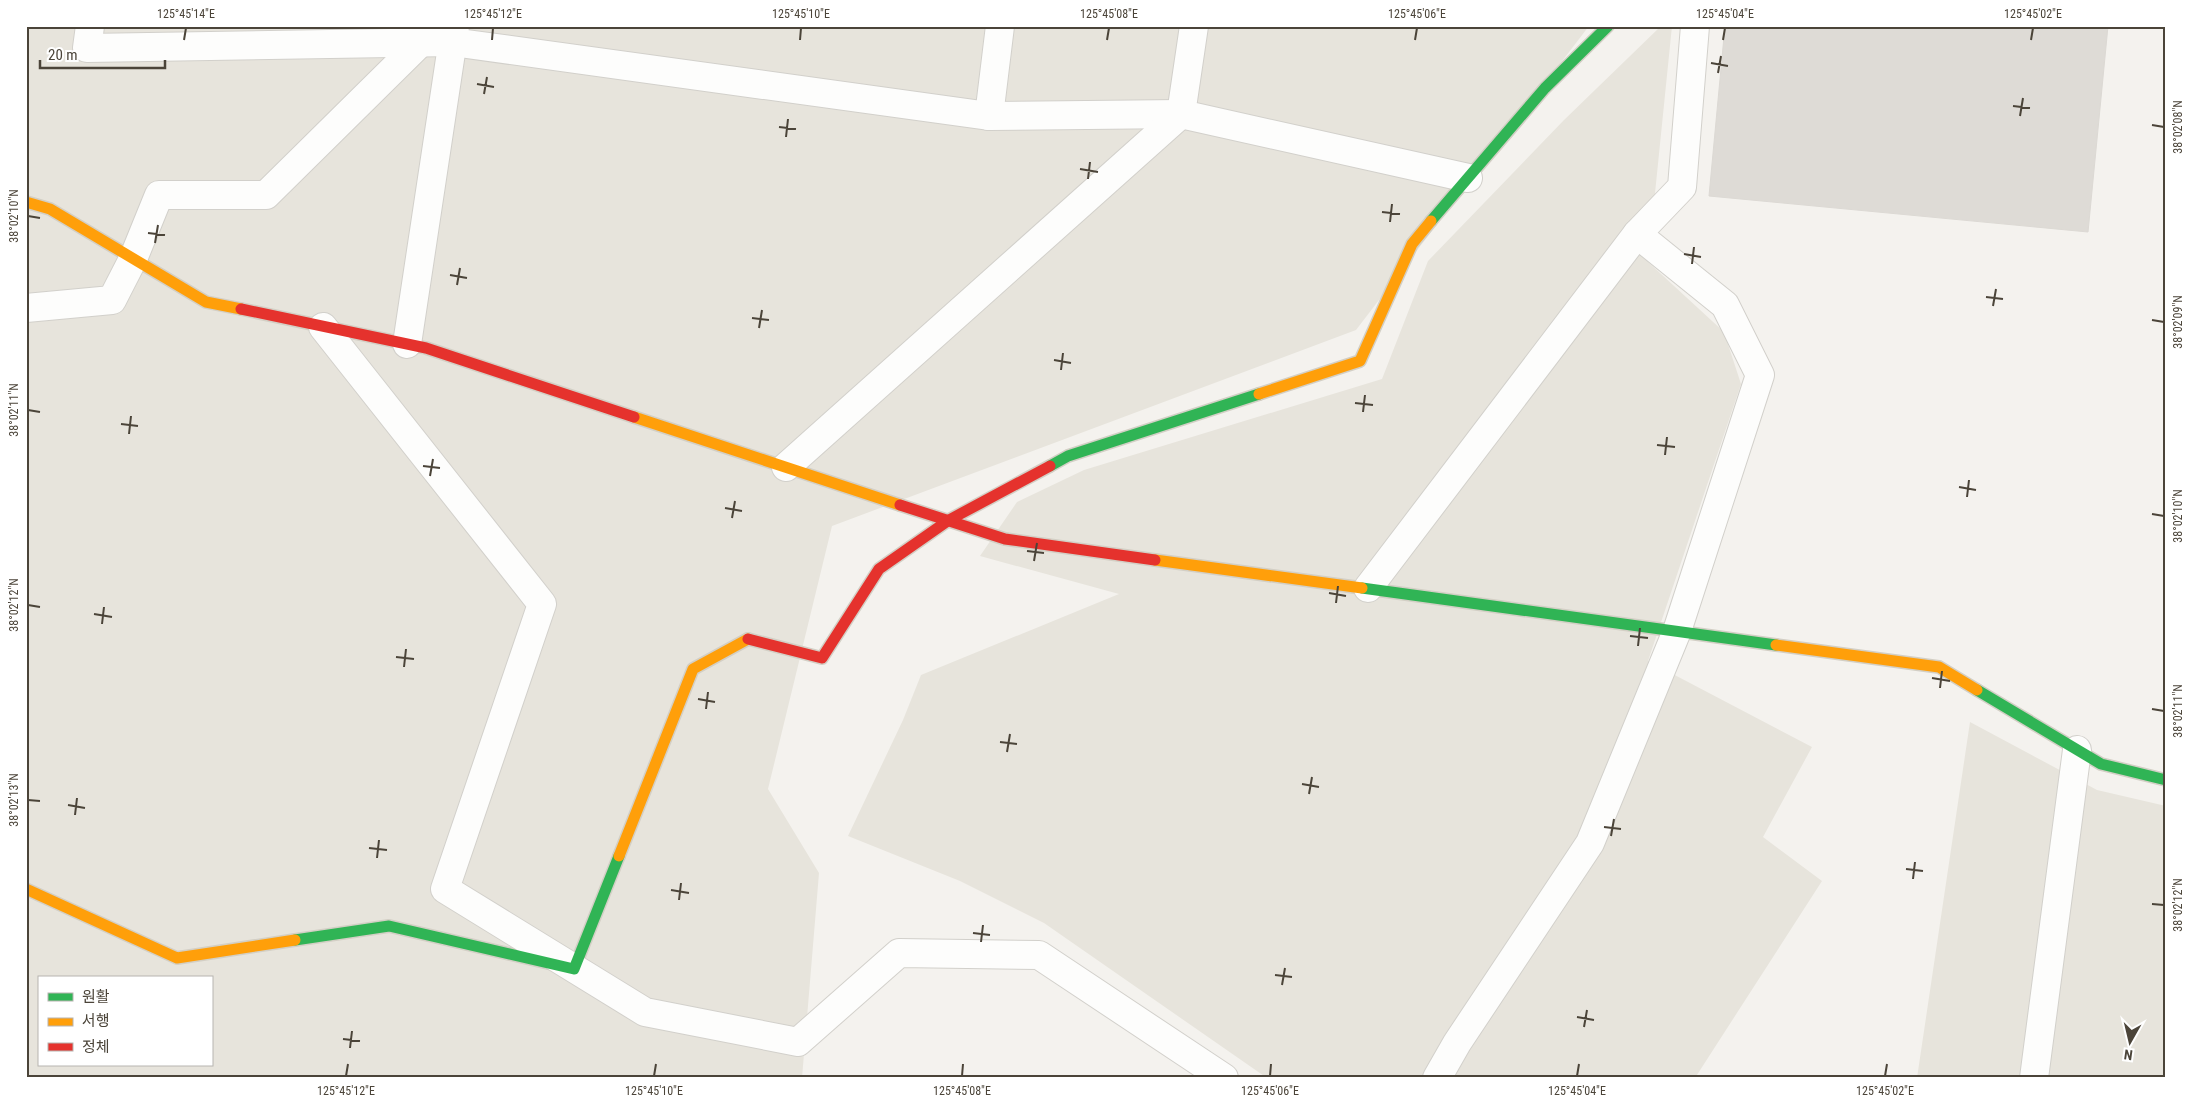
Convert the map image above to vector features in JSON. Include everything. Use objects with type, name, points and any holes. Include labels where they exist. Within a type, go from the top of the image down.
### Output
[{"type":"main road","points":[[26,889],[177,958],[389,926],[574,969],[693,669],[748,638],[822,658],[879,569],[949,520],[1068,456],[1360,361],[1412,244],[1545,88],[1608,26]]},
{"type":"main road","points":[[26,202],[50,209],[206,302],[426,348],[1005,539],[1938,667],[2101,764],[2166,780]]},
{"type":"street","points":[[90,26],[87,48],[420,43],[454,34],[989,116],[1181,114],[1468,178]]},
{"type":"street","points":[[989,116],[1000,26]]},
{"type":"street","points":[[786,467],[1181,114],[1194,26]]},
{"type":"street","points":[[1368,588],[1636,234],[1682,187],[1695,26]]},
{"type":"street","points":[[406,344],[454,34]]},
{"type":"street","points":[[26,308],[112,300],[133,259],[159,195],[266,195],[420,43]]},
{"type":"street","points":[[1437,1078],[1590,843],[1677,631],[1760,375],[1725,305],[1636,234]]},
{"type":"street","points":[[323,327],[542,604],[445,889],[644,1012],[798,1042],[900,953],[1039,955],[1224,1078]]},
{"type":"street","points":[[2034,1078],[2077,750]]},
{"type":"shaded area","points":[[26,26],[1589,26],[1356,330],[832,526],[768,789],[819,873],[802,1078],[26,1078]]},
{"type":"shaded area","points":[[1661,26],[1672,26],[1648,262],[1724,332],[1741,384],[1648,661],[1812,747],[1763,837],[1822,881],[1695,1078],[1267,1078],[1044,923],[960,881],[848,836],[903,720],[921,675],[1119,594],[980,556],[1017,502],[1084,470],[1382,379],[1428,261],[1564,120]]},
{"type":"shaded area","points":[[1970,722],[2097,790],[2166,806],[2166,1078],[1917,1078]]},
{"type":"building","points":[[1725,26],[2108,26],[2088,232],[1709,196]]},
{"type":"traffic: fast","points":[[1431,221],[1545,88],[1608,26]]},
{"type":"traffic: fast","points":[[1050,466],[1068,456],[1259,394]]},
{"type":"traffic: fast","points":[[1362,588],[1776,645]]},
{"type":"traffic: fast","points":[[1977,690],[2101,764],[2166,780]]},
{"type":"traffic: fast","points":[[295,940],[389,926],[574,969],[619,856]]},
{"type":"traffic: slow","points":[[26,202],[50,209],[206,302],[241,309]]},
{"type":"traffic: slow","points":[[1259,394],[1360,361],[1412,244],[1431,221]]},
{"type":"traffic: slow","points":[[634,417],[900,505]]},
{"type":"traffic: slow","points":[[1155,560],[1362,588]]},
{"type":"traffic: slow","points":[[619,856],[693,669],[748,639]]},
{"type":"traffic: slow","points":[[1776,645],[1939,667],[1977,690]]},
{"type":"traffic: slow","points":[[26,889],[177,958],[295,940]]},
{"type":"traffic: jam","points":[[241,309],[426,348],[634,417]]},
{"type":"traffic: jam","points":[[748,639],[822,658],[879,569],[949,520],[1050,466]]},
{"type":"traffic: jam","points":[[900,505],[1005,539],[1155,560]]}]
